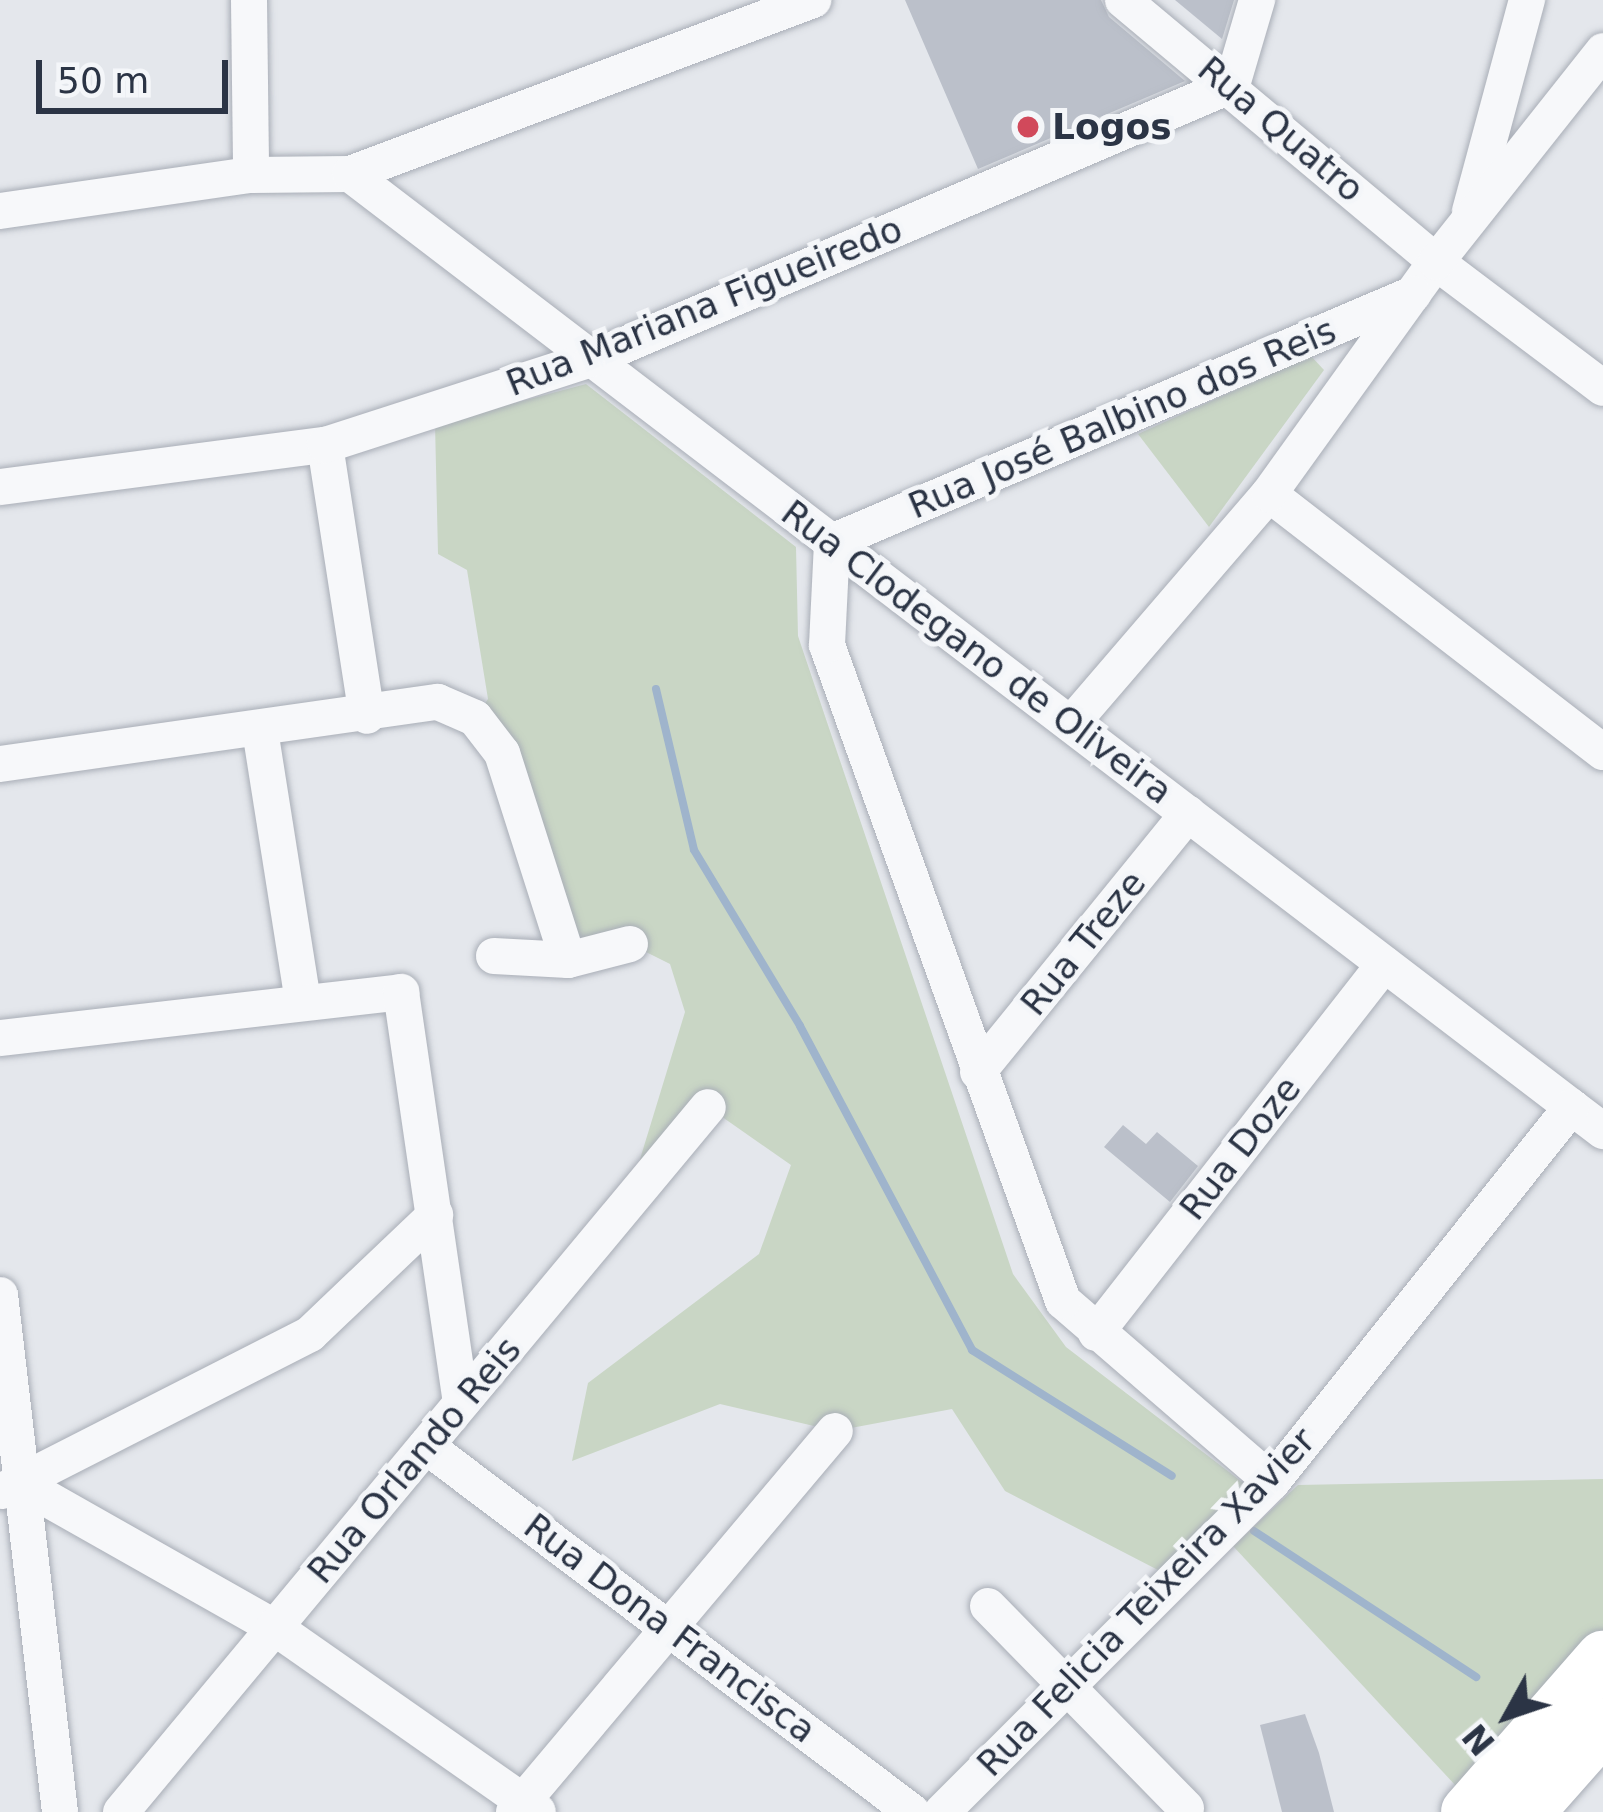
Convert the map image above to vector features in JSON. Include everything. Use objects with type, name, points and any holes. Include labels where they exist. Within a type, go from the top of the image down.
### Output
[{"type":"highway","points":[[1468,1812],[1603,1658]]},
{"type":"highway","points":[[1527,1812],[1603,1726]]},
{"type":"street","points":[[249,0],[250,175]]},
{"type":"street","points":[[0,211],[250,175],[350,174],[813,0]]},
{"type":"street","name":"Rua Quatro","points":[[1123,0],[1232,85],[1436,262],[1603,388]]},
{"type":"street","points":[[1232,85],[1257,0]]},
{"type":"street","points":[[1466,226],[1527,0]]},
{"type":"street","points":[[1070,724],[1269,494],[1436,262],[1600,62]]},
{"type":"street","name":"Rua Mariana Figueiredo","points":[[0,487],[325,445],[592,359],[1232,85]]},
{"type":"street","name":"Rua Clodegano de Oliveira","points":[[350,174],[1603,1132]]},
{"type":"street","name":"Rua José Balbino dos Reis","points":[[832,542],[1412,294]]},
{"type":"street","points":[[325,445],[367,716]]},
{"type":"street","points":[[1269,494],[1603,752]]},
{"type":"street","points":[[832,542],[827,645],[1063,1301],[1272,1482]]},
{"type":"street","points":[[0,764],[367,716],[438,702],[475,718],[502,753],[568,959]]},
{"type":"street","points":[[260,730],[303,1004]]},
{"type":"street","name":"Rua Treze","points":[[978,1072],[1188,814]]},
{"type":"street","points":[[494,956],[568,959],[630,944]]},
{"type":"street","name":"Rua Doze","points":[[1096,1333],[1384,964]]},
{"type":"street","points":[[0,1039],[401,992],[461,1403]]},
{"type":"street","name":"Rua Orlando Reis","points":[[138,1806],[274,1627],[708,1107]]},
{"type":"street","name":"Rua Felicia Teixeira Xavier","points":[[942,1812],[1272,1482],[1571,1107]]},
{"type":"street","points":[[15,1485],[310,1334],[435,1215]]},
{"type":"street","points":[[0,1295],[15,1485],[60,1812]]},
{"type":"street","points":[[15,1485],[274,1627],[525,1808],[835,1431]]},
{"type":"street","name":"Rua Dona Francisca","points":[[426,1446],[912,1812]]},
{"type":"street","points":[[988,1606],[1186,1808]]},
{"type":"green space","points":[[1311,356],[1324,370],[1209,527],[1138,434]]},
{"type":"green space","points":[[586,384],[796,547],[798,636],[1013,1274],[1066,1347],[1246,1485],[1158,1570],[1005,1491],[952,1409],[835,1431],[720,1404],[572,1461],[588,1383],[759,1254],[791,1165],[708,1107],[637,1169],[685,1012],[670,964],[630,944],[568,960],[475,718],[488,699],[467,570],[438,554],[435,424]]},
{"type":"green space","points":[[1603,1479],[1603,1630],[1456,1786],[1233,1546],[1298,1485]]},
{"type":"building","name":"Logos","points":[[905,0],[1101,0],[1109,17],[1185,81],[978,169]]},
{"type":"building","points":[[1175,0],[1234,0],[1222,39]]},
{"type":"building","points":[[1123,1125],[1146,1144],[1157,1132],[1198,1166],[1170,1202],[1104,1147]]},
{"type":"building","points":[[1305,1714],[1334,1812],[1282,1812],[1260,1725]]},
{"type":"waterway","points":[[656,689],[694,850],[800,1026],[972,1350],[1172,1476]]},
{"type":"waterway","points":[[1254,1531],[1476,1677]]},
{"type":"place","name":"Logos","points":[[1028,127]]}]
